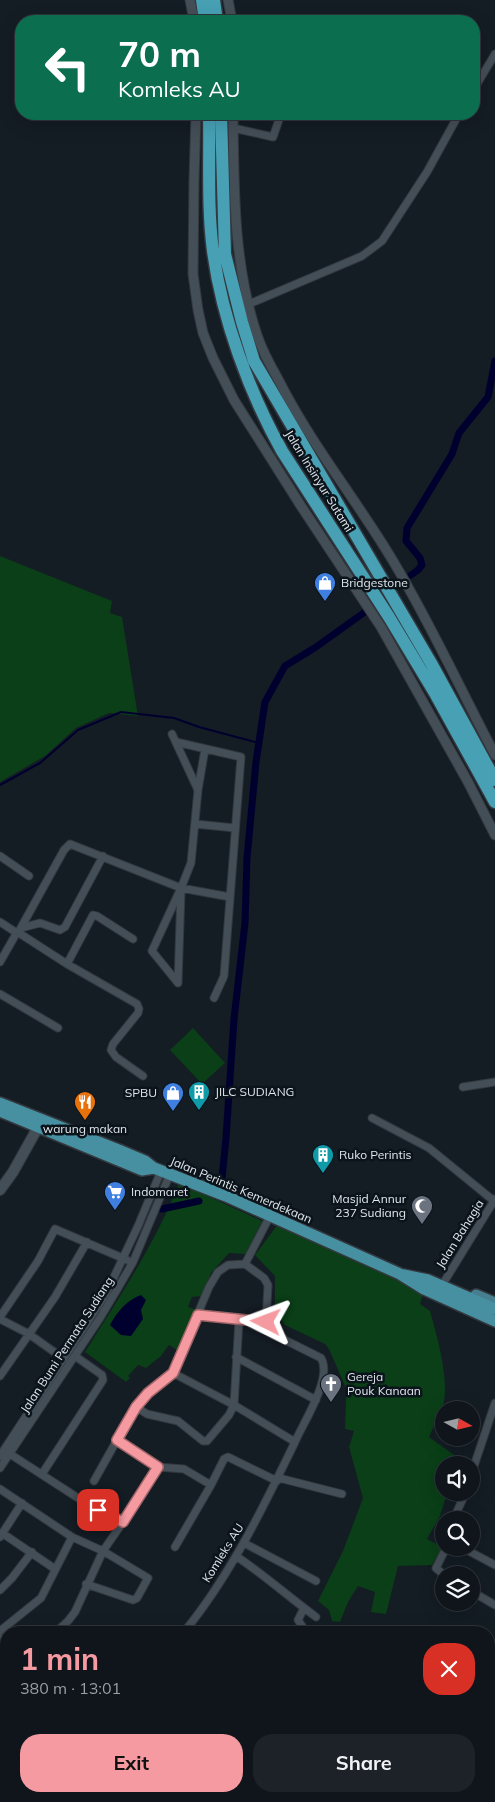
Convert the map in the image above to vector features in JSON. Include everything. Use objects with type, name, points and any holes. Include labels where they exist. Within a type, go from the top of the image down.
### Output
[{"type":"highway","points":[[202,0],[204,15]]},
{"type":"highway","points":[[214,0],[216,15]]},
{"type":"highway","name":"Jalan Insinyur Sutami","points":[[209,120],[210,212],[213,250],[226,312],[245,370],[270,429],[282,451],[389,617],[436,695],[495,802]]},
{"type":"highway","name":"Jalan Insinyur Sutami","points":[[221,120],[225,254],[254,361],[431,663],[495,780]]},
{"type":"highway","name":"Jalan Perintis Kemerdekaan","points":[[0,1103],[40,1123]]},
{"type":"highway","name":"Jalan Perintis Kemerdekaan","points":[[0,1111],[119,1150],[145,1161],[162,1171],[226,1196],[268,1221],[426,1285],[495,1309]]},
{"type":"highway","name":"Jalan Perintis Kemerdekaan","points":[[426,1285],[495,1321]]},
{"type":"main road","points":[[0,1190],[13,1172],[40,1123]]},
{"type":"main road","name":"Jalan Perintis Kemerdekaan","points":[[495,1303],[436,1279],[426,1285],[431,1297],[495,1326]]},
{"type":"street","points":[[190,0],[193,15]]},
{"type":"street","points":[[228,0],[231,15]]},
{"type":"street","points":[[480,79],[495,54]]},
{"type":"street","points":[[196,120],[193,274],[203,333],[211,353],[234,400],[381,627],[468,782],[495,835]]},
{"type":"street","points":[[233,120],[237,235],[249,304],[261,345],[288,399],[393,562],[435,637],[495,755]]},
{"type":"street","points":[[233,128],[273,137],[279,120]]},
{"type":"street","points":[[249,304],[362,256],[378,245],[422,180],[456,120]]},
{"type":"street","points":[[172,734],[198,790]]},
{"type":"street","points":[[176,742],[241,758],[224,976],[214,998]]},
{"type":"street","points":[[181,888],[178,984],[152,951],[191,863],[204,749]]},
{"type":"street","points":[[195,824],[235,828]]},
{"type":"street","points":[[0,962],[67,846],[74,845],[181,888],[230,897]]},
{"type":"street","points":[[0,856],[29,876]]},
{"type":"street","points":[[18,931],[40,922],[60,930],[65,927],[103,856]]},
{"type":"street","points":[[67,964],[93,916],[97,916],[133,939]]},
{"type":"street","points":[[0,922],[18,931],[67,964],[137,1004],[138,1012],[111,1050],[116,1057],[143,1076]]},
{"type":"street","points":[[0,994],[58,1028]]},
{"type":"street","points":[[463,1087],[495,1082]]},
{"type":"street","points":[[372,1118],[428,1148],[494,1200]]},
{"type":"street","name":"Jalan Bumi Permata Sudiang","points":[[0,1456],[106,1294],[162,1171]]},
{"type":"street","name":"Jalan Bumi Permata Sudiang","points":[[0,1468],[5,1448],[75,1356],[133,1262],[162,1171]]},
{"type":"street","name":"Jalan Bahagia","points":[[444,1282],[494,1200]]},
{"type":"street","points":[[245,1264],[268,1221]]},
{"type":"street","points":[[64,1359],[29,1334],[0,1318],[36,1263],[54,1230],[58,1230],[133,1262]]},
{"type":"street","points":[[0,1376],[55,1297],[87,1242]]},
{"type":"street","points":[[94,1481],[136,1407],[152,1389],[173,1373],[210,1286],[219,1271],[228,1265],[245,1264],[264,1278],[268,1285],[266,1322],[198,1315]]},
{"type":"street","points":[[136,1407],[147,1414],[178,1421],[205,1442],[209,1440],[229,1415],[234,1405],[239,1320]]},
{"type":"street","name":"Komleks AU","points":[[188,1626],[244,1543],[278,1480],[316,1400],[322,1379],[322,1359],[286,1340],[266,1322]]},
{"type":"street","points":[[42,1474],[103,1380],[102,1375],[75,1356]]},
{"type":"street","points":[[236,1357],[316,1400]]},
{"type":"street","points":[[173,1373],[234,1405],[295,1442]]},
{"type":"street","points":[[477,1456],[495,1403]]},
{"type":"street","points":[[117,1440],[158,1467],[184,1469],[211,1485]]},
{"type":"street","points":[[5,1448],[84,1502],[123,1522]]},
{"type":"street","points":[[175,1546],[224,1459],[227,1457],[278,1480],[342,1494]]},
{"type":"street","points":[[63,1626],[75,1612],[86,1584],[103,1551],[158,1467]]},
{"type":"street","points":[[0,1489],[72,1537],[103,1551],[148,1577],[137,1598],[133,1600],[86,1584]]},
{"type":"street","points":[[22,1503],[1,1535],[32,1552],[55,1569]]},
{"type":"street","points":[[6,1626],[41,1598],[72,1537]]},
{"type":"street","points":[[244,1543],[316,1581]]},
{"type":"street","points":[[0,1590],[32,1552]]},
{"type":"street","points":[[236,1556],[263,1574],[316,1617]]},
{"type":"street","points":[[478,1556],[495,1565]]},
{"type":"street","points":[[480,1597],[495,1605]]},
{"type":"street","points":[[302,1626],[298,1620],[304,1608]]},
{"type":"green space","points":[[0,556],[112,601],[110,613],[122,617],[138,716],[109,713],[76,728],[45,756],[0,782]]},
{"type":"green space","points":[[193,1028],[225,1063],[202,1084],[170,1050]]},
{"type":"green space","points":[[179,1183],[262,1221],[246,1254],[229,1253],[211,1273],[202,1296],[192,1297],[188,1307],[199,1310],[182,1353],[169,1345],[161,1356],[146,1368],[138,1365],[128,1376],[130,1378],[126,1382],[85,1352],[148,1248]]},
{"type":"green space","points":[[278,1224],[424,1291],[420,1304],[430,1311],[442,1358],[445,1384],[444,1401],[435,1401],[435,1426],[429,1437],[435,1441],[435,1446],[442,1446],[455,1456],[435,1456],[435,1501],[445,1501],[442,1511],[435,1511],[435,1525],[427,1539],[435,1543],[435,1556],[437,1556],[432,1565],[398,1566],[386,1614],[371,1612],[375,1592],[358,1586],[348,1602],[340,1622],[332,1621],[329,1610],[318,1601],[343,1551],[363,1498],[349,1447],[354,1431],[345,1429],[346,1397],[348,1393],[325,1344],[285,1325],[275,1311],[275,1276],[255,1255]]},
{"type":"shaded area","points":[[141,1295],[146,1300],[141,1310],[143,1319],[131,1336],[121,1335],[110,1325],[123,1307]]},
{"type":"waterway","points":[[411,575],[422,565],[420,558],[406,541],[407,528],[452,454],[459,433],[488,397],[495,361]]},
{"type":"waterway","points":[[217,1184],[222,1178],[226,1138],[234,1019],[245,923],[247,858],[256,762],[265,702],[285,666],[316,647],[369,609]]},
{"type":"waterway","points":[[0,785],[40,763],[78,730],[121,712],[174,718],[199,727],[259,743]]},
{"type":"waterway","points":[[162,1209],[199,1201]]},
{"type":"place","name":"Bridgestone","points":[[325,602]]},
{"type":"place","name":"JILC SUDIANG","points":[[199,1111]]},
{"type":"place","name":"SPBU","points":[[173,1112]]},
{"type":"place","name":"warung makan","points":[[85,1121]]},
{"type":"place","name":"Ruko Perintis","points":[[323,1174]]},
{"type":"place","name":"Indomaret","points":[[115,1211]]},
{"type":"place","name":"Masjid Annur 237 Sudiang","points":[[422,1225]]},
{"type":"place","name":"Gereja Pouk Kanaan","points":[[331,1403]]},
{"type":"route","points":[[98,1510],[123,1522],[158,1467],[117,1440],[136,1407],[152,1389],[173,1373],[198,1315],[266,1322]]}]
